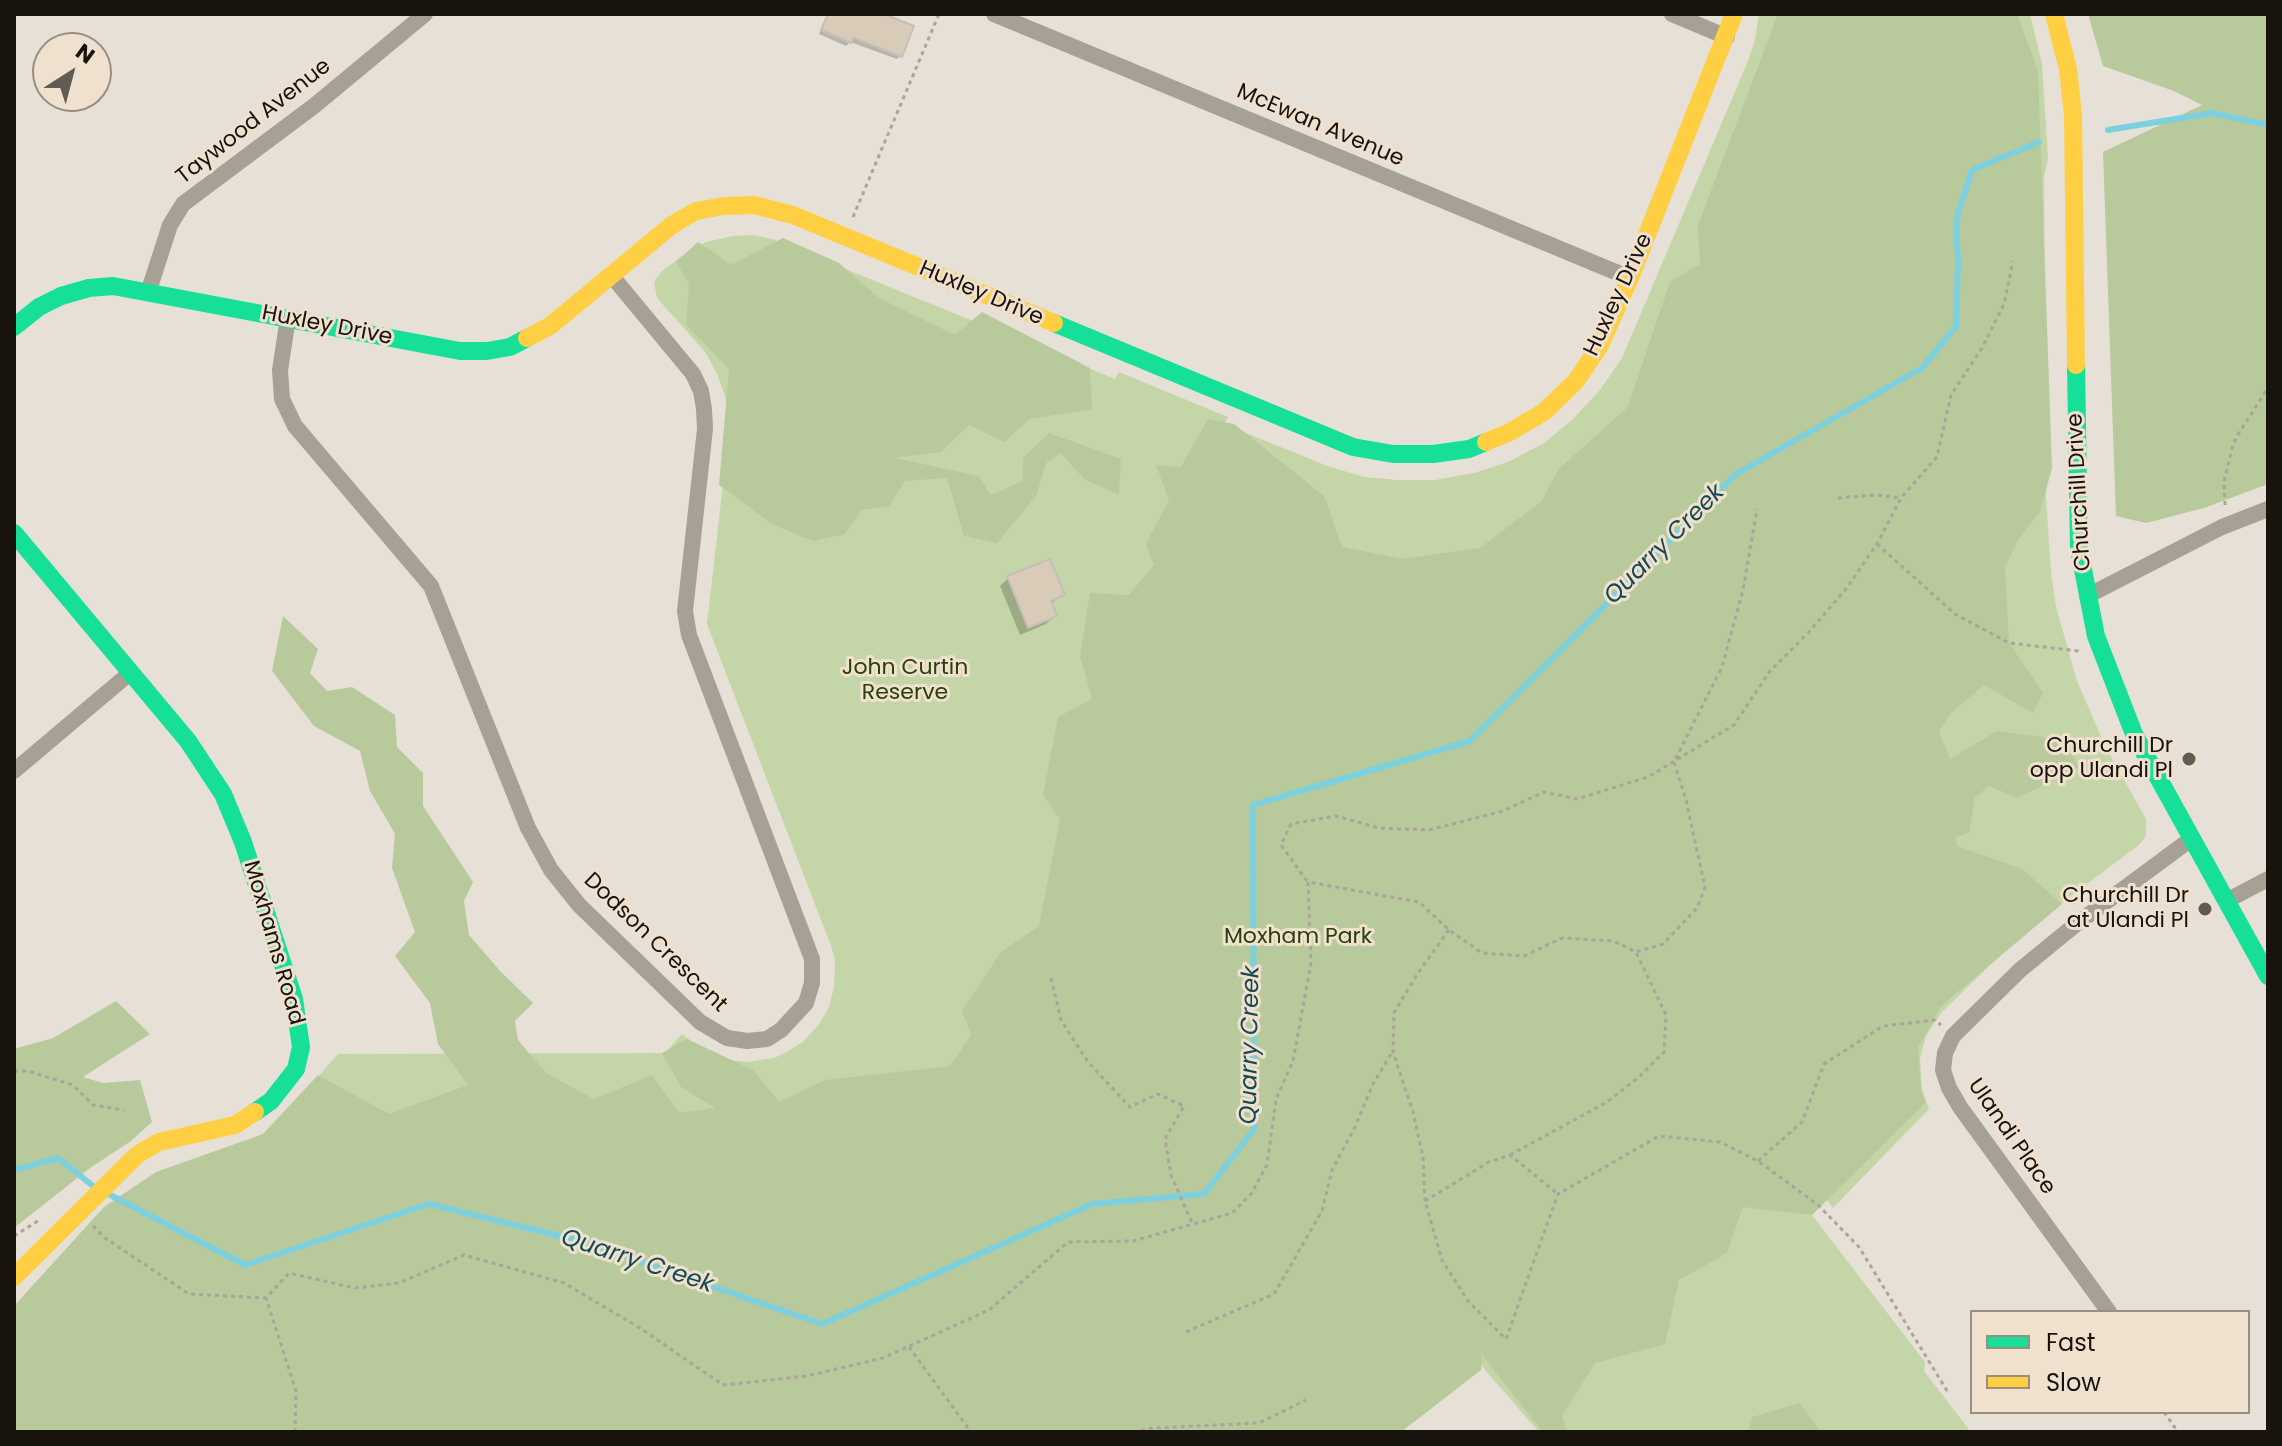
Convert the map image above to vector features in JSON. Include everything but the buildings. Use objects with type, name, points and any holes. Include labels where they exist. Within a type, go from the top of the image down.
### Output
[{"type":"street","name":"Taywood Avenue","points":[[148,293],[170,225],[183,204],[314,106],[425,14]]},
{"type":"street","name":"McEwan Avenue","points":[[994,14],[1630,278]]},
{"type":"street","points":[[1672,14],[1727,37]]},
{"type":"street","name":"Huxley Drive","points":[[14,327],[39,307],[61,296],[89,288],[113,286],[460,351],[487,351],[510,347],[550,326],[672,225],[696,211],[754,205],[793,215],[1353,447],[1393,454],[1433,454],[1469,449],[1510,432],[1544,412],[1576,381],[1599,347],[1630,278],[1734,14]]},
{"type":"street","name":"Churchill Drive","points":[[2054,14],[2068,69],[2073,115],[2077,502],[2079,549],[2087,596],[2102,654],[2134,734],[2268,976]]},
{"type":"street","name":"Dodson Crescent","points":[[288,318],[280,370],[282,399],[288,413],[295,426],[431,586],[528,828],[551,870],[579,905],[700,1022],[727,1038],[747,1041],[767,1039],[781,1030],[806,1003],[812,983],[812,959],[689,635],[685,611],[705,429],[701,391],[693,374],[611,275]]},
{"type":"street","points":[[2087,596],[2222,527],[2268,509]]},
{"type":"street","name":"Moxhams Road","points":[[14,533],[188,741],[223,794],[243,842],[294,999],[301,1033],[296,1069],[271,1101],[220,1130],[159,1142],[128,1162],[14,1277]]},
{"type":"street","points":[[14,771],[130,673]]},
{"type":"street","points":[[1953,1036],[2020,970],[2191,839]]},
{"type":"street","points":[[2226,901],[2268,879]]},
{"type":"street","name":"Ulandi Place","points":[[1953,1036],[1945,1053],[1943,1070],[1949,1088],[2108,1310]]},
{"type":"path","points":[[845,237],[939,14]]},
{"type":"path","points":[[266,1298],[289,1273],[355,1288],[399,1283],[464,1255],[564,1283],[640,1328],[723,1385],[807,1376],[883,1358],[989,1310],[1068,1242],[1133,1241],[1232,1213],[1251,1194],[1267,1165],[1276,1099],[1293,1061],[1311,963],[1308,882],[1281,845],[1291,824],[1336,816],[1379,828],[1429,830],[1503,811],[1544,792],[1577,799],[1648,777],[1734,725],[1770,671],[1846,589],[1877,544],[1901,498],[1937,457],[1951,395],[1982,348],[2004,304],[2013,261]]},
{"type":"path","points":[[2222,527],[2224,482],[2232,448],[2268,388]]},
{"type":"path","points":[[1838,498],[1875,495],[1901,498]]},
{"type":"path","points":[[1636,952],[1663,944],[1697,908],[1705,887],[1686,800],[1674,762],[1722,667],[1743,590],[1757,509]]},
{"type":"path","points":[[1877,544],[1955,614],[2009,643],[2102,654]]},
{"type":"path","points":[[1308,882],[1419,902],[1449,930],[1482,953],[1524,956],[1562,938],[1614,941],[1636,952],[1666,1015],[1664,1052],[1607,1102],[1510,1155],[1489,1162],[1425,1201]]},
{"type":"path","points":[[1449,930],[1394,1013],[1393,1052],[1413,1112],[1420,1142],[1425,1201],[1442,1260],[1468,1301],[1506,1339],[1558,1194],[1659,1136],[1720,1142],[1758,1161],[1818,1205],[1859,1247],[1949,1394]]},
{"type":"path","points":[[1051,978],[1061,1020],[1088,1062],[1130,1107],[1158,1094],[1184,1106],[1165,1139],[1171,1175],[1193,1225]]},
{"type":"path","points":[[1758,1161],[1802,1122],[1824,1064],[1883,1026],[1935,1020],[1953,1036]]},
{"type":"path","points":[[1186,1332],[1274,1294],[1322,1211],[1332,1170],[1373,1084],[1393,1052]]},
{"type":"path","points":[[14,1071],[28,1071],[73,1085],[93,1105],[124,1110]]},
{"type":"path","points":[[1510,1155],[1558,1194]]},
{"type":"path","points":[[80,1210],[105,1238],[189,1294],[266,1298]]},
{"type":"path","points":[[14,1236],[45,1217]]},
{"type":"path","points":[[266,1298],[296,1391],[295,1432]]},
{"type":"path","points":[[909,1347],[971,1432]]},
{"type":"path","points":[[1133,1432],[1153,1428],[1259,1423],[1306,1400]]},
{"type":"path","points":[[2165,1414],[2178,1432]]},
{"type":"green space","name":"Moxham Park","points":[[1759,14],[2030,14],[2042,64],[2048,158],[2044,177],[2046,498],[2051,572],[2056,607],[2077,681],[2107,750],[2146,819],[2146,836],[2140,844],[2026,930],[1941,1013],[1926,1036],[1920,1058],[1922,1089],[1929,1109],[1833,1208],[1805,1172],[1801,1214],[1812,1215],[1925,1362],[1924,1371],[1971,1432],[1539,1432],[1480,1364],[1401,1432],[14,1432],[14,1347],[229,1180],[338,1054],[665,1053],[682,1034],[699,1047],[729,1060],[747,1062],[774,1058],[803,1042],[829,1007],[834,987],[835,960],[831,946],[707,624],[731,414],[706,353],[657,298],[654,282],[661,272],[706,242],[753,235],[772,239],[1115,379],[1119,372],[1228,417],[1224,424],[1330,467],[1365,477],[1398,480],[1435,480],[1474,473],[1508,462],[1544,443],[1573,419],[1600,390],[1622,358],[1748,61]]},
{"type":"green space","name":"Moxham Park","points":[[1778,14],[2017,14],[2038,71],[2052,468],[2040,512],[2018,540],[2005,567],[2009,643],[2043,693],[2033,713],[1984,685],[1951,713],[1939,731],[1950,759],[1997,731],[2064,740],[2079,768],[2017,798],[1989,786],[1975,797],[1969,833],[1956,837],[1957,846],[2022,869],[2062,904],[1940,1007],[1918,1048],[1921,1090],[1926,1102],[1812,1215],[1743,1207],[1727,1253],[1679,1280],[1665,1344],[1595,1363],[1562,1416],[1567,1432],[1543,1432],[1482,1355],[1481,1370],[1401,1432],[14,1432],[14,1306],[104,1207],[156,1172],[263,1134],[318,1075],[389,1114],[468,1085],[438,1044],[430,1003],[395,956],[415,932],[392,868],[395,834],[370,791],[360,751],[314,726],[272,671],[283,616],[318,649],[310,673],[327,691],[352,687],[395,715],[397,747],[423,773],[423,806],[473,882],[464,901],[469,935],[533,1003],[515,1021],[518,1040],[546,1073],[594,1099],[652,1075],[679,1113],[715,1108],[681,1087],[662,1053],[687,1039],[753,1070],[779,1102],[825,1080],[950,1066],[971,1035],[962,1011],[1001,952],[1039,926],[1060,819],[1043,795],[1058,717],[1092,699],[1080,656],[1090,593],[1129,595],[1154,565],[1146,544],[1169,500],[1156,465],[1181,467],[1208,419],[1234,424],[1324,496],[1342,547],[1402,559],[1480,548],[1541,502],[1558,470],[1628,407],[1670,282],[1700,264],[1698,225]]},
{"type":"green space","points":[[2088,14],[2268,14],[2268,484],[2204,508],[2146,523],[2116,516],[2103,152],[2202,105],[2174,91],[2103,66]]},
{"type":"green space","points":[[783,238],[839,263],[879,298],[955,335],[982,312],[1090,368],[1092,409],[1030,419],[1004,442],[969,425],[941,452],[895,458],[978,476],[991,495],[1023,481],[1023,458],[1049,433],[1121,459],[1119,495],[1084,479],[1061,453],[1046,463],[1036,496],[997,543],[964,536],[947,478],[905,481],[889,506],[861,510],[845,534],[813,541],[772,524],[719,485],[729,369],[686,325],[689,284],[676,262],[698,242],[731,265]]},
{"type":"green space","points":[[116,1001],[150,1034],[83,1077],[103,1083],[140,1080],[152,1122],[14,1228],[14,1049],[53,1038]]},
{"type":"green space","points":[[1800,1403],[1821,1432],[1749,1432],[1752,1417]]},
{"type":"waterway","name":"Quarry Creek","points":[[2108,130],[2212,113],[2268,125]]},
{"type":"waterway","name":"Quarry Creek","points":[[14,1170],[58,1158],[93,1186],[245,1265],[429,1204],[576,1240],[822,1324],[1092,1204],[1204,1194],[1254,1129],[1253,805],[1470,741],[1736,474],[1922,368],[1956,326],[1956,220],[1972,170],[2039,142]]},
{"type":"traffic: fast","points":[[14,327],[39,307],[61,296],[89,288],[113,286],[460,351],[510,347],[527,338]]},
{"type":"traffic: fast","points":[[1054,323],[1353,447],[1393,454],[1433,454],[1469,449],[1486,442]]},
{"type":"traffic: fast","points":[[2076,365],[2079,549],[2096,636],[2134,734],[2268,976]]},
{"type":"traffic: fast","points":[[14,533],[188,741],[223,794],[243,842],[294,999],[301,1047],[296,1069],[271,1101],[255,1112]]},
{"type":"traffic: slow","points":[[1486,442],[1544,412],[1576,381],[1599,347],[1630,278],[1734,14]]},
{"type":"traffic: slow","points":[[2054,14],[2068,69],[2073,115],[2076,365]]},
{"type":"traffic: slow","points":[[527,338],[550,326],[672,225],[696,211],[754,205],[793,215],[1054,323]]},
{"type":"traffic: slow","points":[[14,1277],[138,1154],[159,1142],[235,1125],[255,1112]]},
{"type":"place","name":"Churchill Dr opp Ulandi Pl","points":[[2189,759]]},
{"type":"place","name":"Churchill Dr at Ulandi Pl","points":[[2205,909]]},
{"type":"park label","name":"John Curtin Reserve","points":[[905,680]]}]
